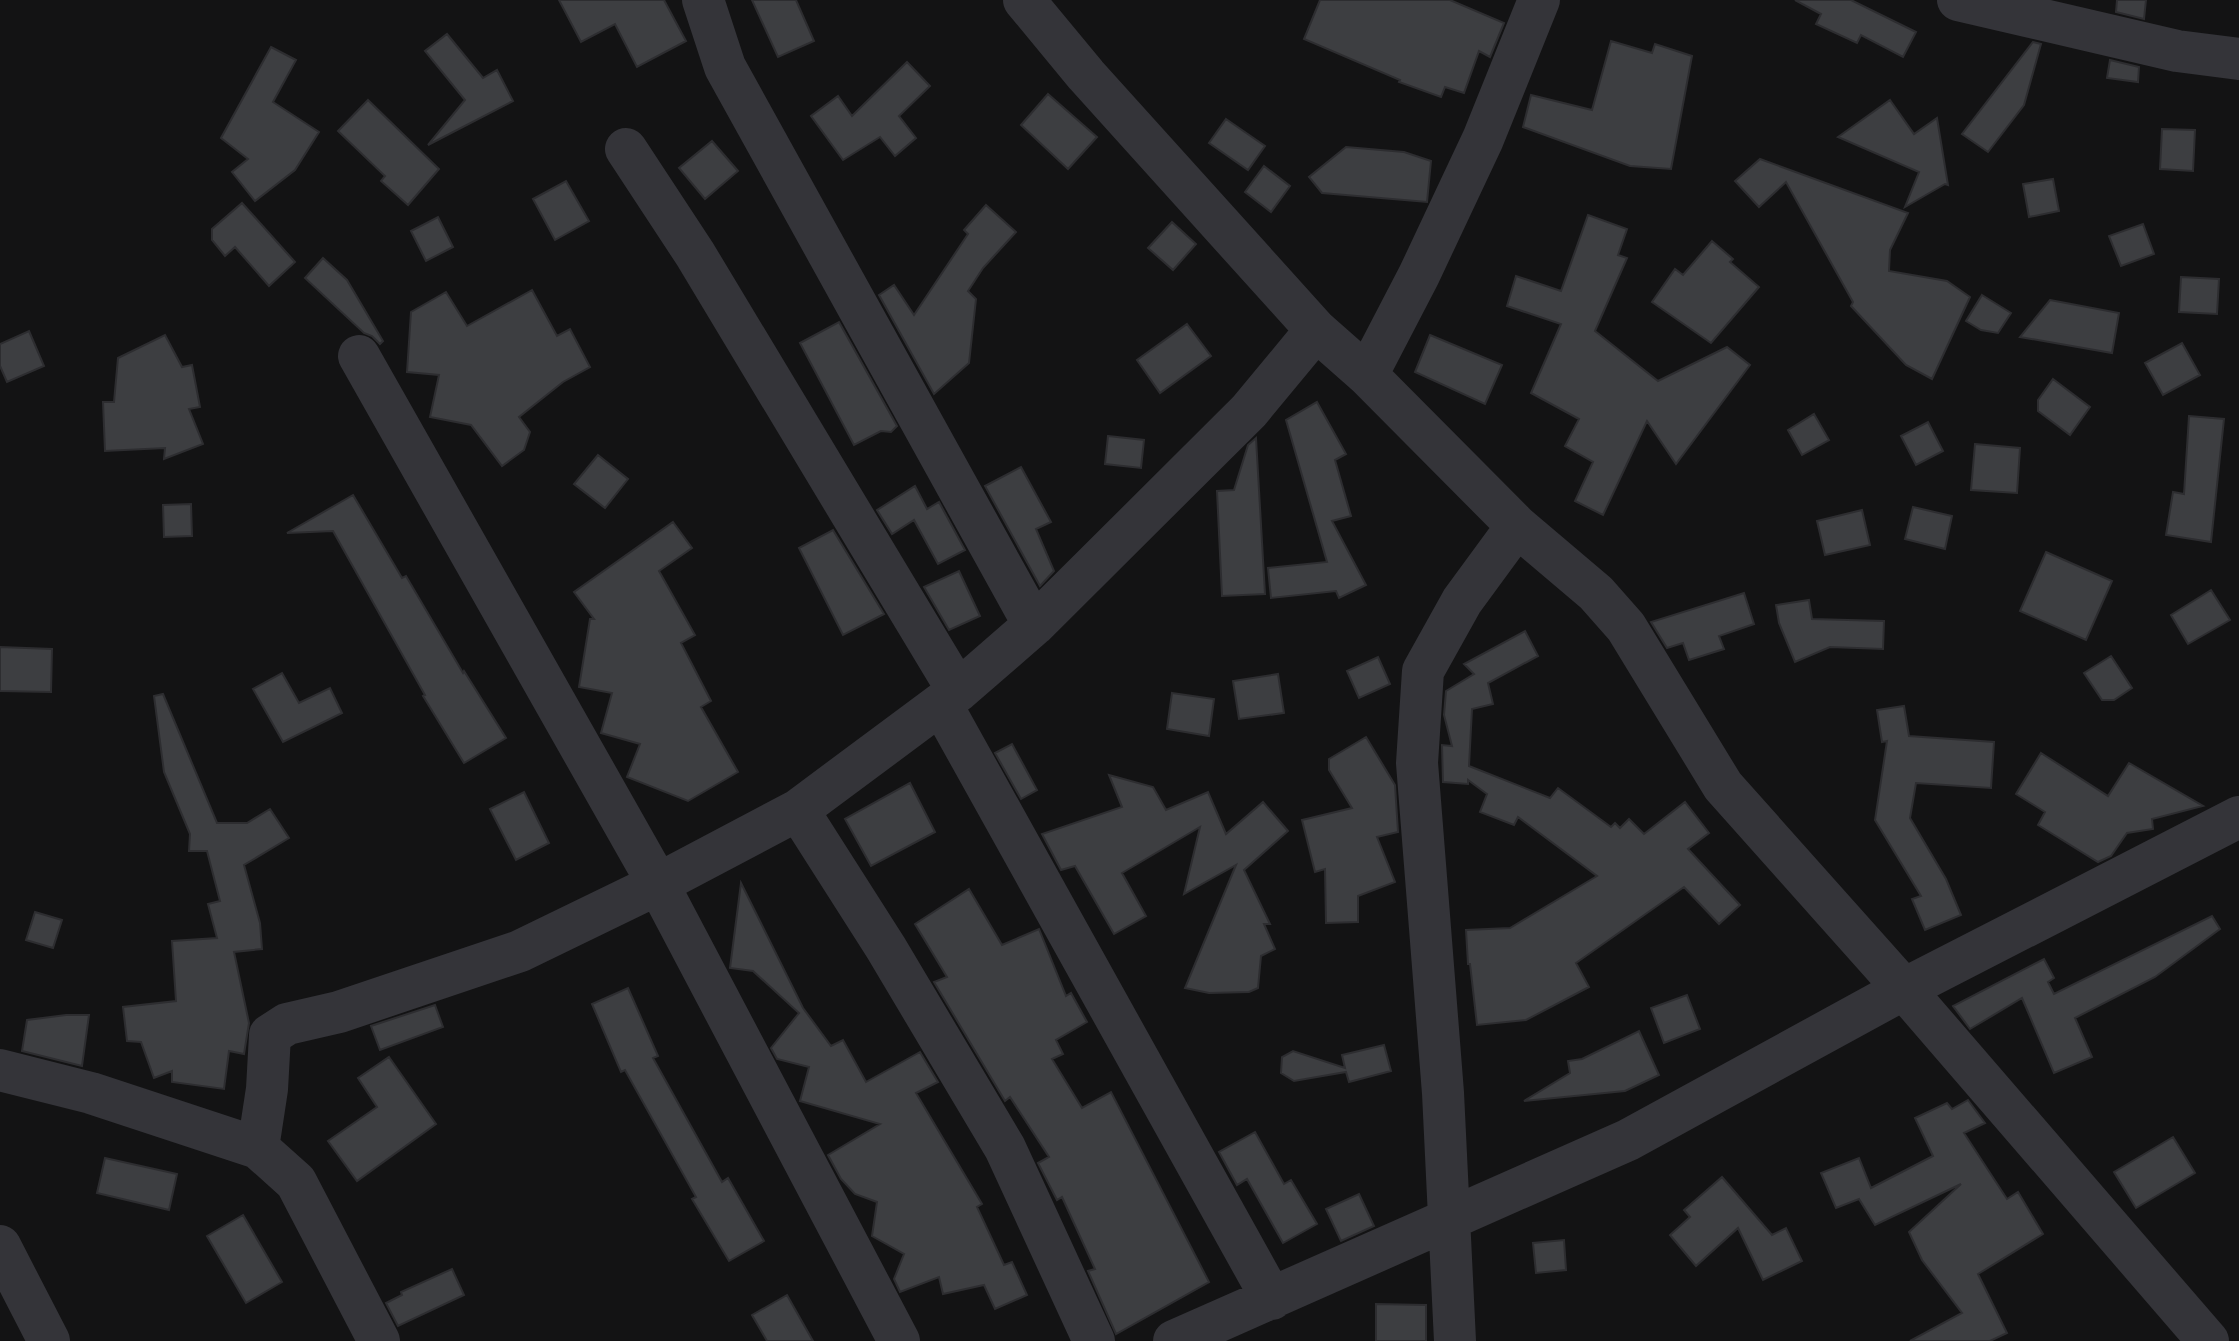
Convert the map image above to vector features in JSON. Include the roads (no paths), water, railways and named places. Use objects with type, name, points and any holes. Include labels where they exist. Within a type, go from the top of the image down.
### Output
[{"type":"street","points":[[703,0],[725,67],[1034,625]]},
{"type":"street","points":[[1024,0],[1086,75],[1316,330],[1367,375],[1517,526],[1596,593],[1626,627],[1723,786],[1904,989],[2208,1341]]},
{"type":"street","points":[[1367,375],[1419,275],[1483,139],[1539,0]]},
{"type":"street","points":[[1958,0],[2177,51],[2239,59]]},
{"type":"street","points":[[626,149],[695,254],[949,698],[1272,1299]]},
{"type":"street","points":[[258,1148],[267,1089],[270,1035],[278,1027],[339,1012],[520,951],[658,884],[798,810],[949,698],[1034,625],[1249,411],[1316,330]]},
{"type":"street","points":[[359,356],[658,884],[899,1341]]},
{"type":"street","points":[[1455,1341],[1443,1093],[1417,763],[1423,671],[1462,601],[1517,526]]},
{"type":"street","points":[[798,810],[886,948],[1005,1148],[1094,1341]]},
{"type":"street","points":[[1174,1341],[1628,1140],[1904,989],[2239,817]]},
{"type":"street","points":[[0,1070],[91,1093],[258,1148],[296,1182],[379,1341]]},
{"type":"street","points":[[0,1246],[49,1341]]}]
